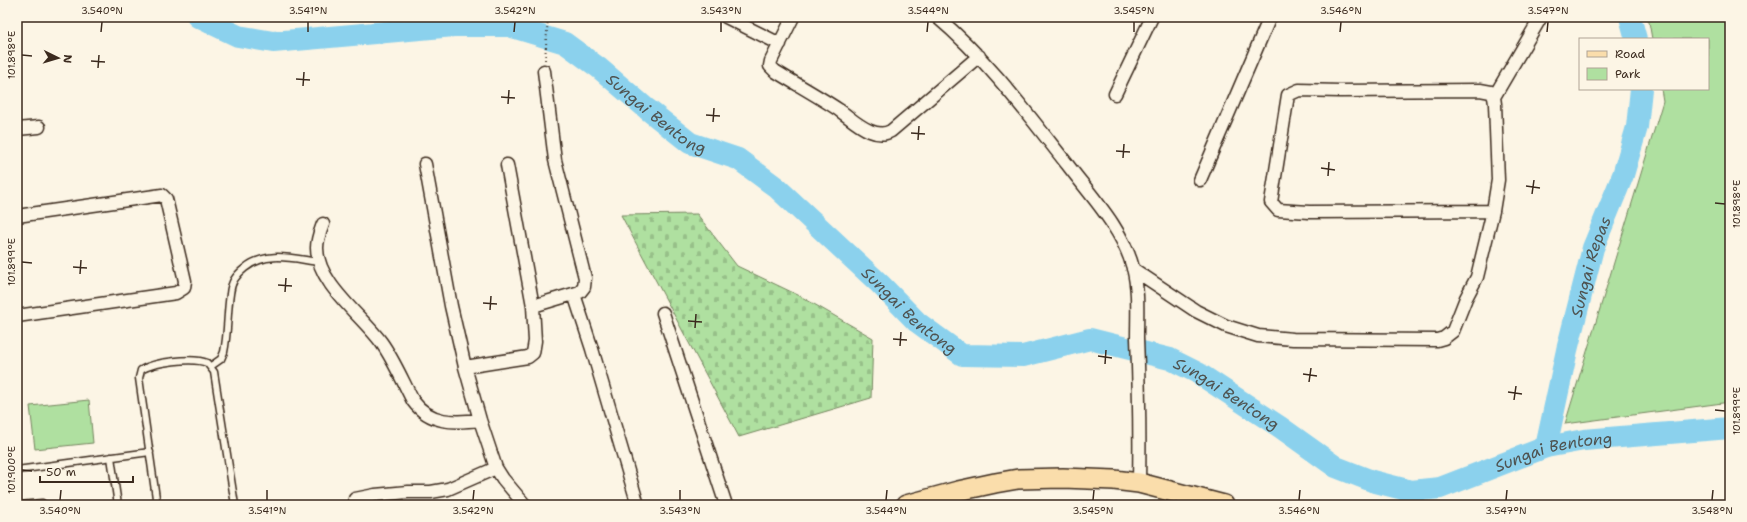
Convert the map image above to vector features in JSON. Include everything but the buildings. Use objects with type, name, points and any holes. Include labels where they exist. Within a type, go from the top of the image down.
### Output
[{"type":"main road","points":[[906,505],[958,491],[1018,479],[1081,479],[1139,483],[1224,505]]},
{"type":"street","points":[[726,17],[780,44]]},
{"type":"street","points":[[793,17],[771,61],[770,66],[772,69],[876,134],[891,131],[979,56]]},
{"type":"street","points":[[937,17],[979,56],[1009,90],[1090,194],[1122,240],[1133,269],[1136,292],[1140,403],[1139,483]]},
{"type":"street","points":[[1115,94],[1152,17]]},
{"type":"street","points":[[1200,180],[1270,17]]},
{"type":"street","points":[[1494,97],[1541,17]]},
{"type":"street","points":[[533,306],[580,292],[584,287],[585,278],[556,160],[544,71]]},
{"type":"street","points":[[1133,269],[1196,311],[1226,326],[1258,336],[1293,340],[1437,340],[1444,338],[1453,331],[1466,298],[1477,277],[1493,211],[1498,180],[1494,97],[1491,92],[1480,90],[1299,90],[1288,95],[1271,202],[1278,210],[1309,212],[1493,211]]},
{"type":"street","points":[[17,129],[39,127]]},
{"type":"street","points":[[425,164],[451,306],[465,367],[480,420],[496,468],[503,479],[525,505]]},
{"type":"street","points":[[465,367],[528,357],[533,353],[535,333],[533,306],[507,165]]},
{"type":"street","points":[[17,216],[162,195],[166,199],[185,281],[184,288],[176,293],[17,316]]},
{"type":"street","points":[[323,224],[317,240],[319,262],[334,288],[382,343],[418,408],[426,414],[442,421],[462,422],[480,420]]},
{"type":"street","points":[[574,294],[592,349],[638,505]]},
{"type":"street","points":[[663,313],[726,505]]},
{"type":"street","points":[[355,499],[375,495],[440,491],[496,468]]},
{"type":"lane","points":[[211,366],[221,359],[224,352],[230,292],[233,280],[238,273],[261,258],[279,257],[319,262]]},
{"type":"lane","points":[[157,505],[140,378],[141,370],[155,364],[195,360],[203,361],[211,366],[216,380],[235,505]]},
{"type":"lane","points":[[17,470],[150,452]]},
{"type":"lane","points":[[111,457],[118,505]]},
{"type":"lane","points":[[19,505],[42,503],[44,505]]},
{"type":"path","points":[[544,71],[548,17]]},
{"type":"green space","points":[[1647,17],[1730,17],[1730,402],[1565,424],[1663,101],[1661,90],[1709,90],[1709,38],[1652,38]]},
{"type":"green space","points":[[697,214],[737,266],[800,296],[873,338],[871,398],[739,437],[621,215]]},
{"type":"green space","points":[[89,400],[93,443],[35,449],[30,406]]},
{"type":"waterway","name":"Sungai Bentong","points":[[198,17],[238,36],[273,42],[454,26],[509,26],[565,43],[599,68],[690,143],[738,159],[776,187],[880,284],[917,322],[962,355],[1023,356],[1090,339],[1170,359],[1198,373],[1280,427],[1336,467],[1372,481],[1411,491],[1440,488],[1546,447],[1584,440],[1730,428]]},
{"type":"waterway","name":"Sungai Repas","points":[[1630,17],[1636,38]]},
{"type":"waterway","name":"Sungai Repas","points":[[1546,447],[1567,350],[1593,248],[1623,175],[1637,127],[1641,90]]}]
